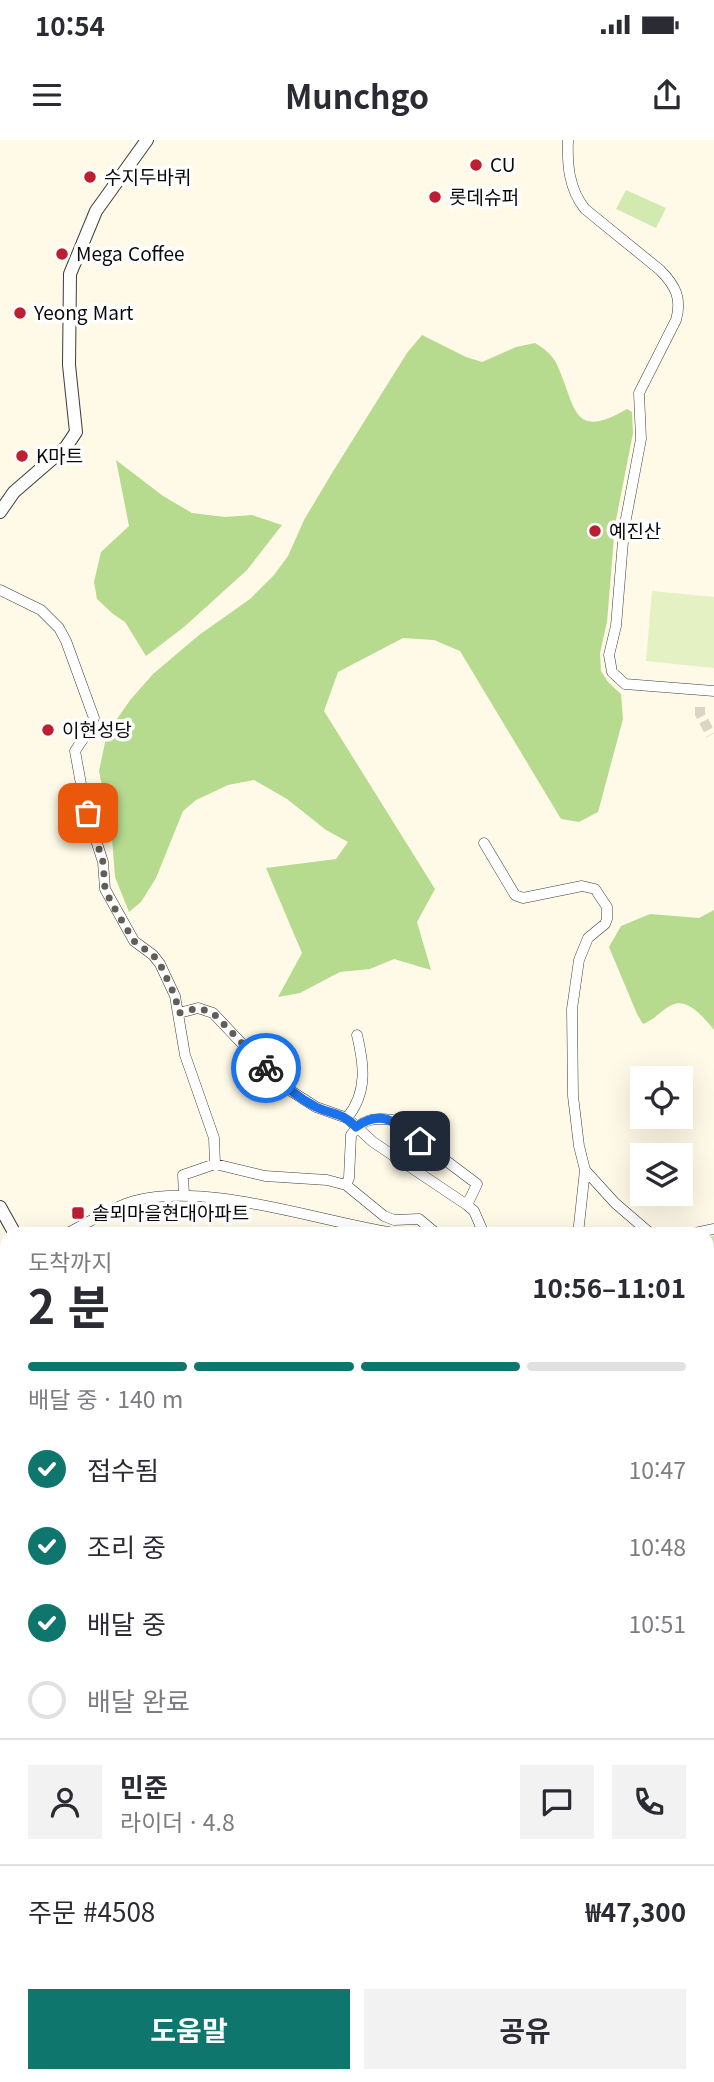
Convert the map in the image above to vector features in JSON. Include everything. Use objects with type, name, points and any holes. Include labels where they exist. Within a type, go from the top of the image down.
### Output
[{"type":"street","points":[[0,512],[13,492],[66,447],[76,432],[69,365],[70,274],[96,211],[147,140]]},
{"type":"street","points":[[568,140],[570,177],[577,200],[660,270],[674,287],[679,297],[680,309],[639,393],[641,439],[624,529],[616,626],[609,664],[617,679],[625,684],[714,691]]},
{"type":"street","points":[[0,590],[50,617],[66,641],[94,719],[75,751],[85,806],[103,862],[105,889],[134,941],[153,955],[160,964],[175,996],[185,1055],[214,1138],[215,1164]]},
{"type":"street","points":[[484,843],[515,895],[523,898],[582,886],[595,889],[607,907],[605,924],[588,938],[579,960],[572,1009],[573,1096],[585,1170],[578,1227]]},
{"type":"street","points":[[179,1013],[198,1008],[213,1013],[280,1084],[316,1107],[348,1118],[373,1142],[467,1205],[474,1211],[481,1227]]},
{"type":"street","points":[[348,1118],[358,1102],[363,1078],[364,1063],[357,1035]]},
{"type":"street","points":[[346,1185],[349,1178],[349,1142],[356,1127],[372,1118],[381,1118],[392,1120],[477,1184],[467,1205]]},
{"type":"street","points":[[184,1195],[183,1175],[215,1164],[265,1176],[327,1180],[346,1185],[384,1216],[394,1220],[419,1219],[429,1227]]},
{"type":"street","points":[[585,1170],[615,1203],[643,1227]]},
{"type":"street","points":[[80,1227],[125,1204],[151,1197],[184,1195],[364,1227]]},
{"type":"street","points":[[0,1207],[11,1227]]},
{"type":"green space","points":[[626,190],[666,208],[656,228],[616,209]]},
{"type":"green space","points":[[422,335],[482,362],[516,347],[535,343],[554,359],[573,406],[586,420],[596,422],[627,409],[632,412],[633,433],[615,525],[607,622],[600,653],[601,671],[621,694],[623,719],[598,812],[579,822],[561,819],[460,651],[434,640],[403,638],[338,672],[324,711],[435,889],[417,922],[431,970],[394,959],[370,969],[340,972],[300,993],[278,997],[302,953],[266,868],[336,859],[348,842],[326,830],[287,799],[254,780],[228,785],[196,800],[183,811],[156,878],[141,902],[129,912],[115,877],[112,838],[99,771],[107,733],[153,674],[199,635],[250,599],[274,575],[288,556],[304,520],[332,473],[407,353]]},
{"type":"green space","points":[[116,460],[163,496],[192,513],[225,517],[252,515],[282,525],[247,570],[184,627],[146,656],[125,622],[97,599],[94,582],[101,552],[129,526]]},
{"type":"green space","points":[[652,591],[714,597],[714,668],[646,661]]},
{"type":"green space","points":[[714,910],[714,1030],[696,1010],[678,1003],[643,1024],[609,947],[621,926],[650,914],[699,918]]},
{"type":"tunnel","points":[[700,707],[700,714],[711,735]]},
{"type":"way so far","points":[[88,813],[103,862],[105,889],[134,941],[153,955],[160,964],[175,996],[179,1013],[198,1008],[213,1013],[266,1068]]},
{"type":"place","name":"CU","points":[[476,165]]},
{"type":"place","name":"수지두바퀴","points":[[90,177]]},
{"type":"place","name":"롯데슈퍼","points":[[435,197]]},
{"type":"place","name":"Mega Coffee","points":[[62,254]]},
{"type":"place","name":"Yeong Mart","points":[[20,313]]},
{"type":"place","name":"K마트","points":[[22,456]]},
{"type":"place","name":"예진산","points":[[595,531]]},
{"type":"place","name":"이현성당","points":[[48,730]]},
{"type":"place","name":"솔뫼마을현대아파트","points":[[78,1213]]},
{"type":"route","points":[[266,1068],[280,1084],[301,1098],[316,1107],[348,1118],[356,1127],[372,1118],[392,1120],[420,1141]]}]
